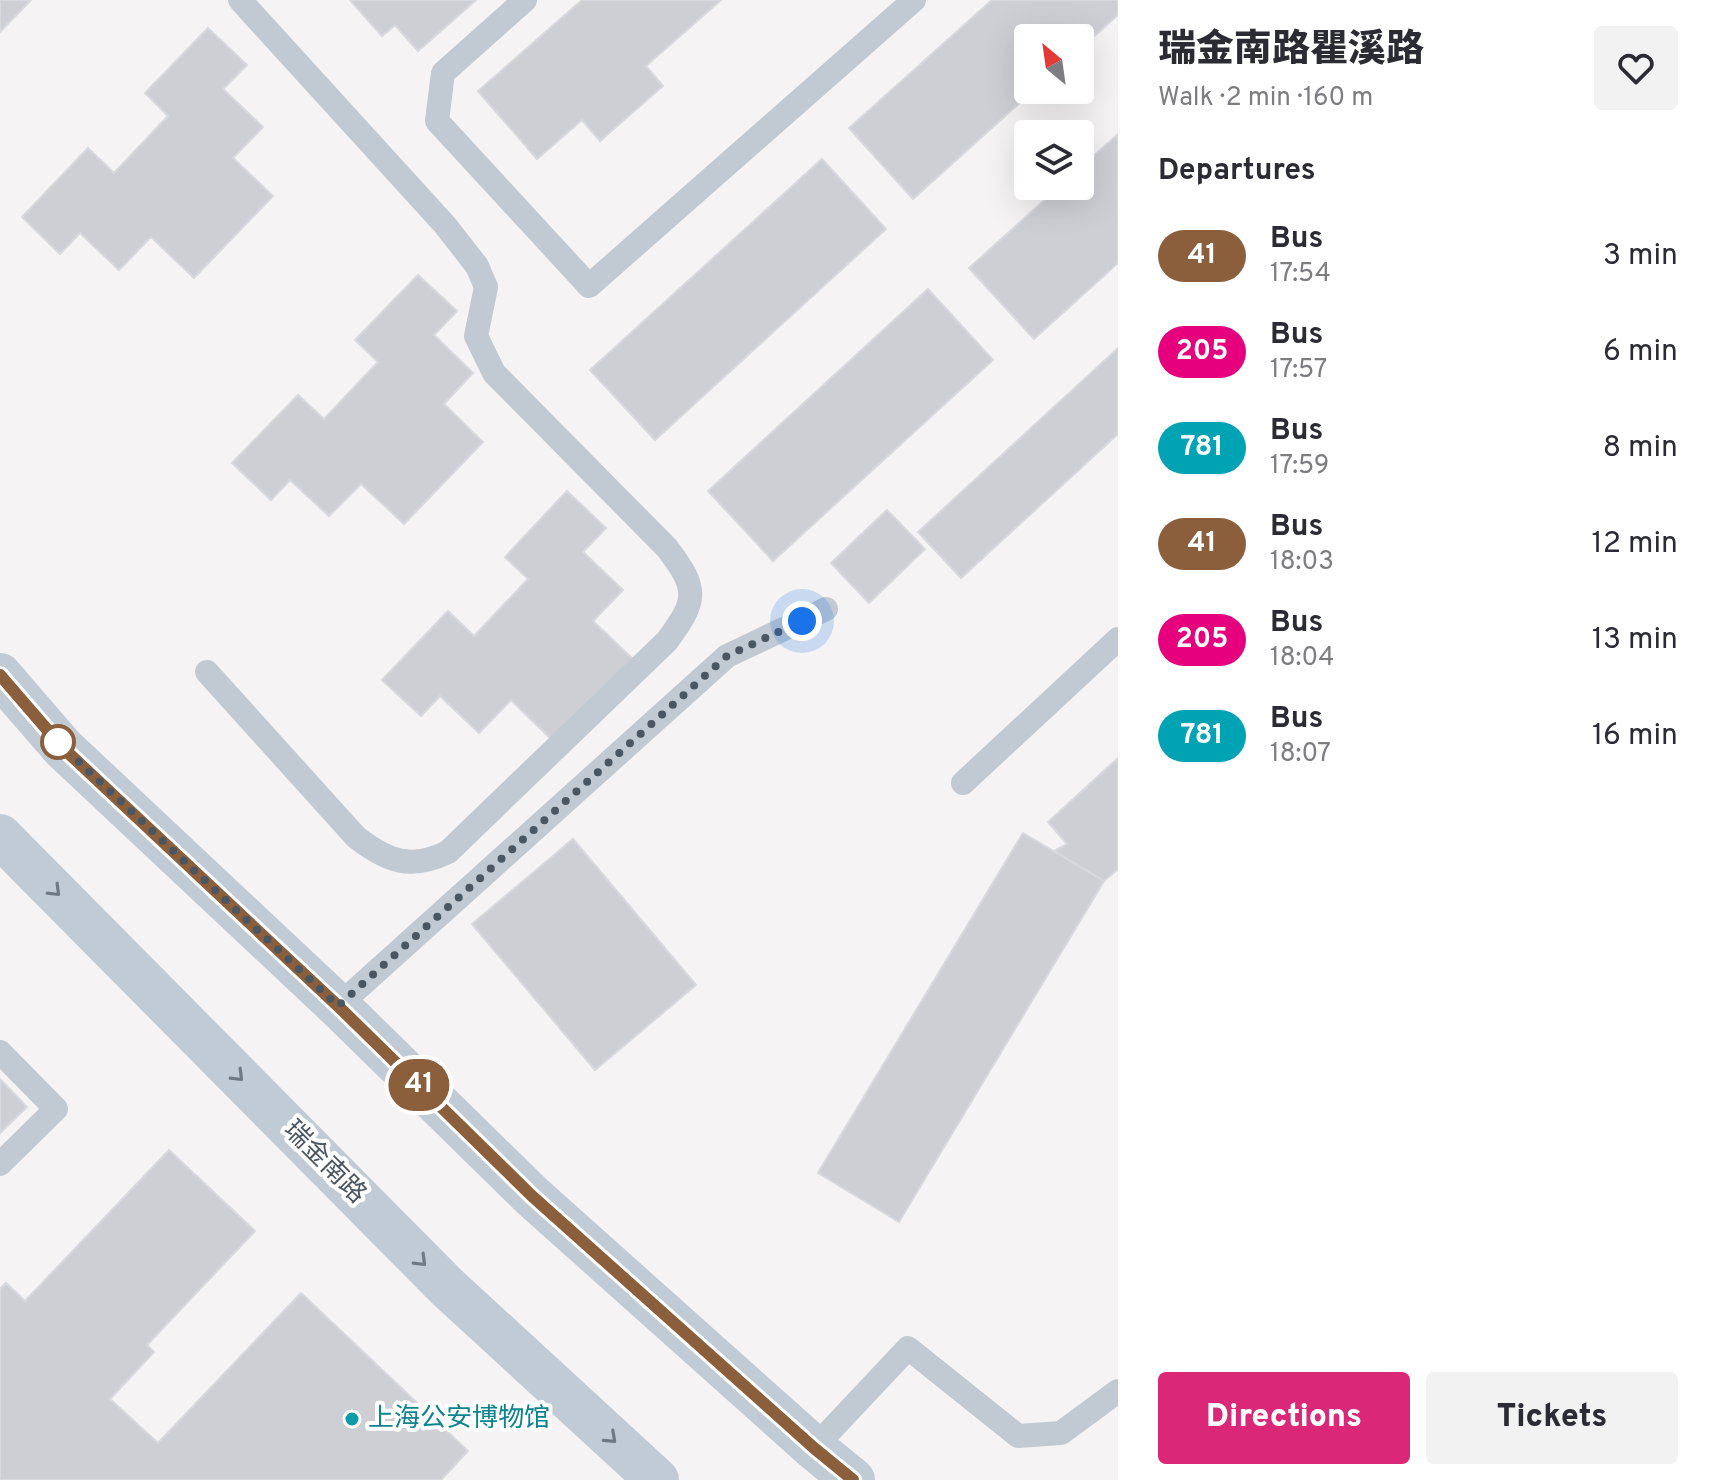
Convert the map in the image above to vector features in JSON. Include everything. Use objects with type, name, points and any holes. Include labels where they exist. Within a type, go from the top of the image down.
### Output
[{"type":"main road","points":[[0,675],[63,748],[338,1006],[532,1196],[853,1480]]},
{"type":"main road","name":"瑞金南路","points":[[0,836],[446,1286],[657,1480]]},
{"type":"lane","points":[[207,672],[356,837],[375,852],[402,862],[429,861],[448,852],[667,641],[688,613],[690,590],[684,571],[667,548],[494,373],[476,336],[486,287],[477,266],[445,225],[240,0]]},
{"type":"lane","points":[[525,0],[443,73],[437,121],[589,286],[914,0]]},
{"type":"lane","points":[[338,1006],[727,656],[826,609]]},
{"type":"lane","points":[[963,783],[1118,639]]},
{"type":"lane","points":[[0,1052],[56,1109],[0,1164]]},
{"type":"lane","points":[[814,1448],[908,1348],[1018,1436],[1061,1433],[1118,1391]]},
{"type":"building","points":[[0,0],[31,0],[0,32]]},
{"type":"building","points":[[350,0],[476,0],[418,51],[395,25],[382,36]]},
{"type":"building","points":[[582,0],[721,0],[646,66],[663,86],[600,141],[582,120],[537,159],[478,91]]},
{"type":"building","points":[[992,0],[1118,0],[1118,15],[1094,36],[1094,24],[1014,24],[1014,104],[1018,104],[913,199],[849,128]]},
{"type":"building","points":[[208,28],[247,65],[223,89],[263,127],[233,158],[273,196],[194,278],[151,237],[119,270],[80,233],[60,254],[22,217],[88,148],[114,173],[168,116],[145,93]]},
{"type":"building","points":[[1118,134],[1118,263],[1034,339],[969,268],[1044,200],[1094,200],[1094,155]]},
{"type":"building","points":[[822,159],[886,229],[655,440],[590,370]]},
{"type":"building","points":[[418,275],[457,311],[434,335],[473,373],[444,404],[483,442],[404,524],[361,484],[329,516],[290,480],[271,500],[232,463],[298,395],[324,419],[378,362],[355,340]]},
{"type":"building","points":[[928,289],[993,360],[773,561],[708,491]]},
{"type":"building","points":[[1118,348],[1118,434],[961,578],[918,532]]},
{"type":"building","points":[[567,491],[606,528],[583,552],[623,590],[593,621],[633,659],[554,742],[511,700],[479,733],[440,696],[421,716],[382,680],[448,611],[474,636],[528,579],[505,557]]},
{"type":"building","points":[[887,510],[925,549],[869,603],[831,563]]},
{"type":"building","points":[[1118,758],[1118,869],[1104,881],[1054,851],[1067,844],[1048,822]]},
{"type":"building","points":[[1023,833],[1104,881],[899,1222],[818,1173]]},
{"type":"building","points":[[573,839],[696,985],[595,1070],[472,924]]},
{"type":"building","points":[[0,1079],[27,1107],[0,1133]]},
{"type":"building","points":[[169,1150],[255,1231],[147,1345],[154,1352],[110,1399],[158,1443],[301,1293],[468,1451],[441,1480],[0,1480],[0,1289],[6,1283],[25,1301]]},
{"type":"bus line","name":"41","points":[[0,675],[63,748],[338,1006],[532,1196],[853,1480]]},
{"type":"place","name":"上海公安博物馆","points":[[352,1419]]},
{"type":"route","points":[[58,742],[338,1006],[727,656],[802,621]]}]
